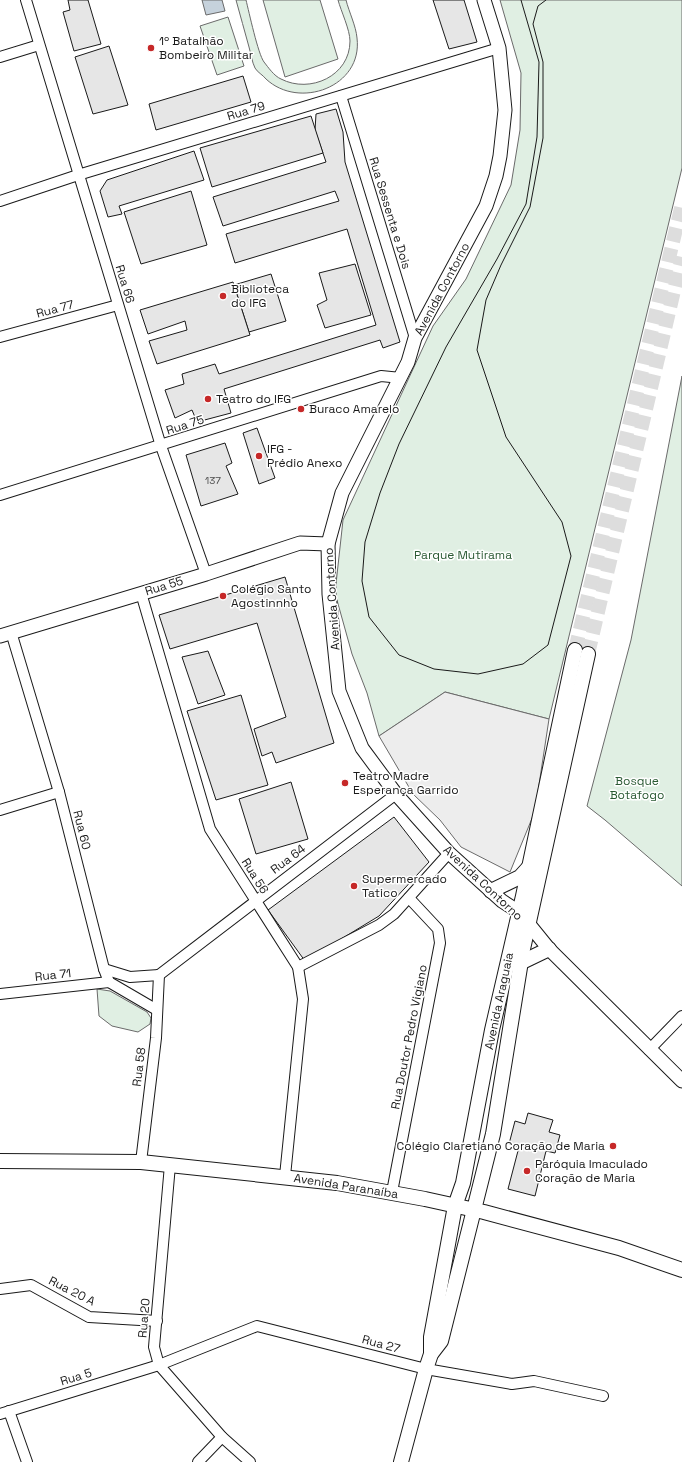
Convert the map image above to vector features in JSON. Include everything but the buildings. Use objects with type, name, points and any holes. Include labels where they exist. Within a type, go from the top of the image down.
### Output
[{"type":"main road","name":"Avenida Araguaia","points":[[402,1462],[426,1369],[431,1354],[441,1341],[493,1134],[522,962],[522,950],[582,652],[529,867],[492,1030],[463,1183],[456,1206],[430,1337],[431,1354]]},
{"type":"main road","points":[[491,891],[520,877],[529,867]]},
{"type":"main road","points":[[522,962],[550,948]]},
{"type":"main road","name":"Avenida Paranaíba","points":[[0,1161],[141,1162],[285,1176],[392,1192],[456,1206],[619,1248],[682,1270]]},
{"type":"street","name":"Rua 66","points":[[26,0],[161,446],[206,574]]},
{"type":"street","name":"Avenida Contorno","points":[[484,0],[499,48],[505,110],[500,156],[496,176],[486,206],[415,338],[408,362],[342,493],[328,544],[329,594],[339,691],[362,748],[396,794],[449,853],[491,891],[519,912],[528,926],[682,1082]]},
{"type":"street","points":[[0,57],[39,45]]},
{"type":"street","name":"Rua 79","points":[[0,201],[78,175],[499,48]]},
{"type":"street","name":"Rua Sessenta e Dois","points":[[340,96],[415,338]]},
{"type":"street","name":"Rua 77","points":[[0,337],[118,305]]},
{"type":"street","name":"Rua 75","points":[[0,495],[161,446],[381,376],[400,378]]},
{"type":"street","name":"Rua 55","points":[[5,634],[206,574],[300,543],[328,544]]},
{"type":"street","name":"Rua 56","points":[[141,593],[210,829],[298,967],[303,999],[285,1176]]},
{"type":"street","name":"Rua 60","points":[[5,634],[59,792],[104,969],[109,982]]},
{"type":"street","points":[[0,810],[59,792]]},
{"type":"street","name":"Rua 64","points":[[159,975],[396,794]]},
{"type":"street","points":[[298,967],[379,925],[394,914],[449,853]]},
{"type":"street","name":"Rua Doutor Pedro Vigiano","points":[[392,1192],[440,942],[438,929],[409,898]]},
{"type":"street","points":[[104,969],[130,977],[159,975]]},
{"type":"street","name":"Rua 58","points":[[141,1162],[156,1038],[159,975]]},
{"type":"street","points":[[109,982],[157,1010]]},
{"type":"street","name":"Rua 71","points":[[0,994],[109,982]]},
{"type":"street","points":[[649,1050],[682,1016]]},
{"type":"street","name":"Rua 20","points":[[170,1165],[154,1347],[159,1365],[222,1437],[250,1462]]},
{"type":"street","name":"Rua 20 A","points":[[0,1289],[31,1285],[89,1317],[156,1321]]},
{"type":"street","name":"Rua 27","points":[[159,1365],[257,1326],[426,1369],[512,1384],[534,1381],[603,1396]]},
{"type":"street","name":"Rua 5","points":[[5,1413],[159,1365]]},
{"type":"street","points":[[5,1413],[27,1462]]},
{"type":"street","points":[[198,1462],[222,1437]]},
{"type":"green space","points":[[236,0],[246,0],[259,51],[269,69],[281,79],[292,83],[304,84],[316,83],[326,79],[336,72],[343,64],[348,53],[350,37],[338,0],[346,0],[357,38],[356,55],[350,69],[340,81],[311,93],[295,93],[280,88],[266,79],[255,68]]},
{"type":"green space","points":[[263,0],[320,0],[338,59],[285,77]]},
{"type":"green space","name":"Parque Mutirama","points":[[500,0],[682,0],[682,168],[549,719],[445,692],[379,736],[367,693],[352,654],[335,593],[343,520],[433,326],[466,279],[511,185],[520,130],[521,73]]},
{"type":"green space","points":[[228,17],[244,66],[217,75],[200,26]]},
{"type":"green space","name":"Bosque Botafogo","points":[[682,376],[682,886],[587,806],[631,640]]},
{"type":"green space","points":[[97,989],[110,991],[147,1012],[151,1018],[150,1024],[138,1032],[112,1026],[99,1016]]},
{"type":"shaded area","points":[[202,0],[222,0],[225,11],[206,15]]},
{"type":"shaded area","points":[[445,692],[549,719],[535,811],[510,872],[461,847],[440,820],[413,794],[379,736]]},
{"type":"tunnel","points":[[575,650],[682,204]]},
{"type":"tunnel","points":[[588,654],[682,257]]},
{"type":"tram line","points":[[521,0],[539,62],[537,137],[526,204],[497,259],[446,347],[399,444],[380,493],[365,542],[362,581],[369,617],[399,655],[434,669],[478,674],[523,664],[548,645],[571,556],[562,522],[506,437],[477,350],[486,300],[501,265],[530,207],[543,138],[543,62],[533,24],[538,6],[546,0]]},
{"type":"place","name":"1º Batalhão Bombeiro Militar","points":[[151,48]]},
{"type":"place","name":"Biblioteca do IFG","points":[[223,296]]},
{"type":"place","name":"Teatro do IFG","points":[[208,399]]},
{"type":"place","name":"Buraco Amarelo","points":[[301,409]]},
{"type":"place","name":"IFG - Prédio Anexo","points":[[259,456]]},
{"type":"place","name":"Colégio Santo Agostinnho","points":[[223,596]]},
{"type":"place","name":"Teatro Madre Esperança Garrido","points":[[345,783]]},
{"type":"place","name":"Supermercado Tatico","points":[[354,886]]},
{"type":"place","name":"Colégio Claretiano Coração de Maria","points":[[613,1146]]},
{"type":"place","name":"Paróquia Imaculado Coração de Maria","points":[[527,1171]]}]
